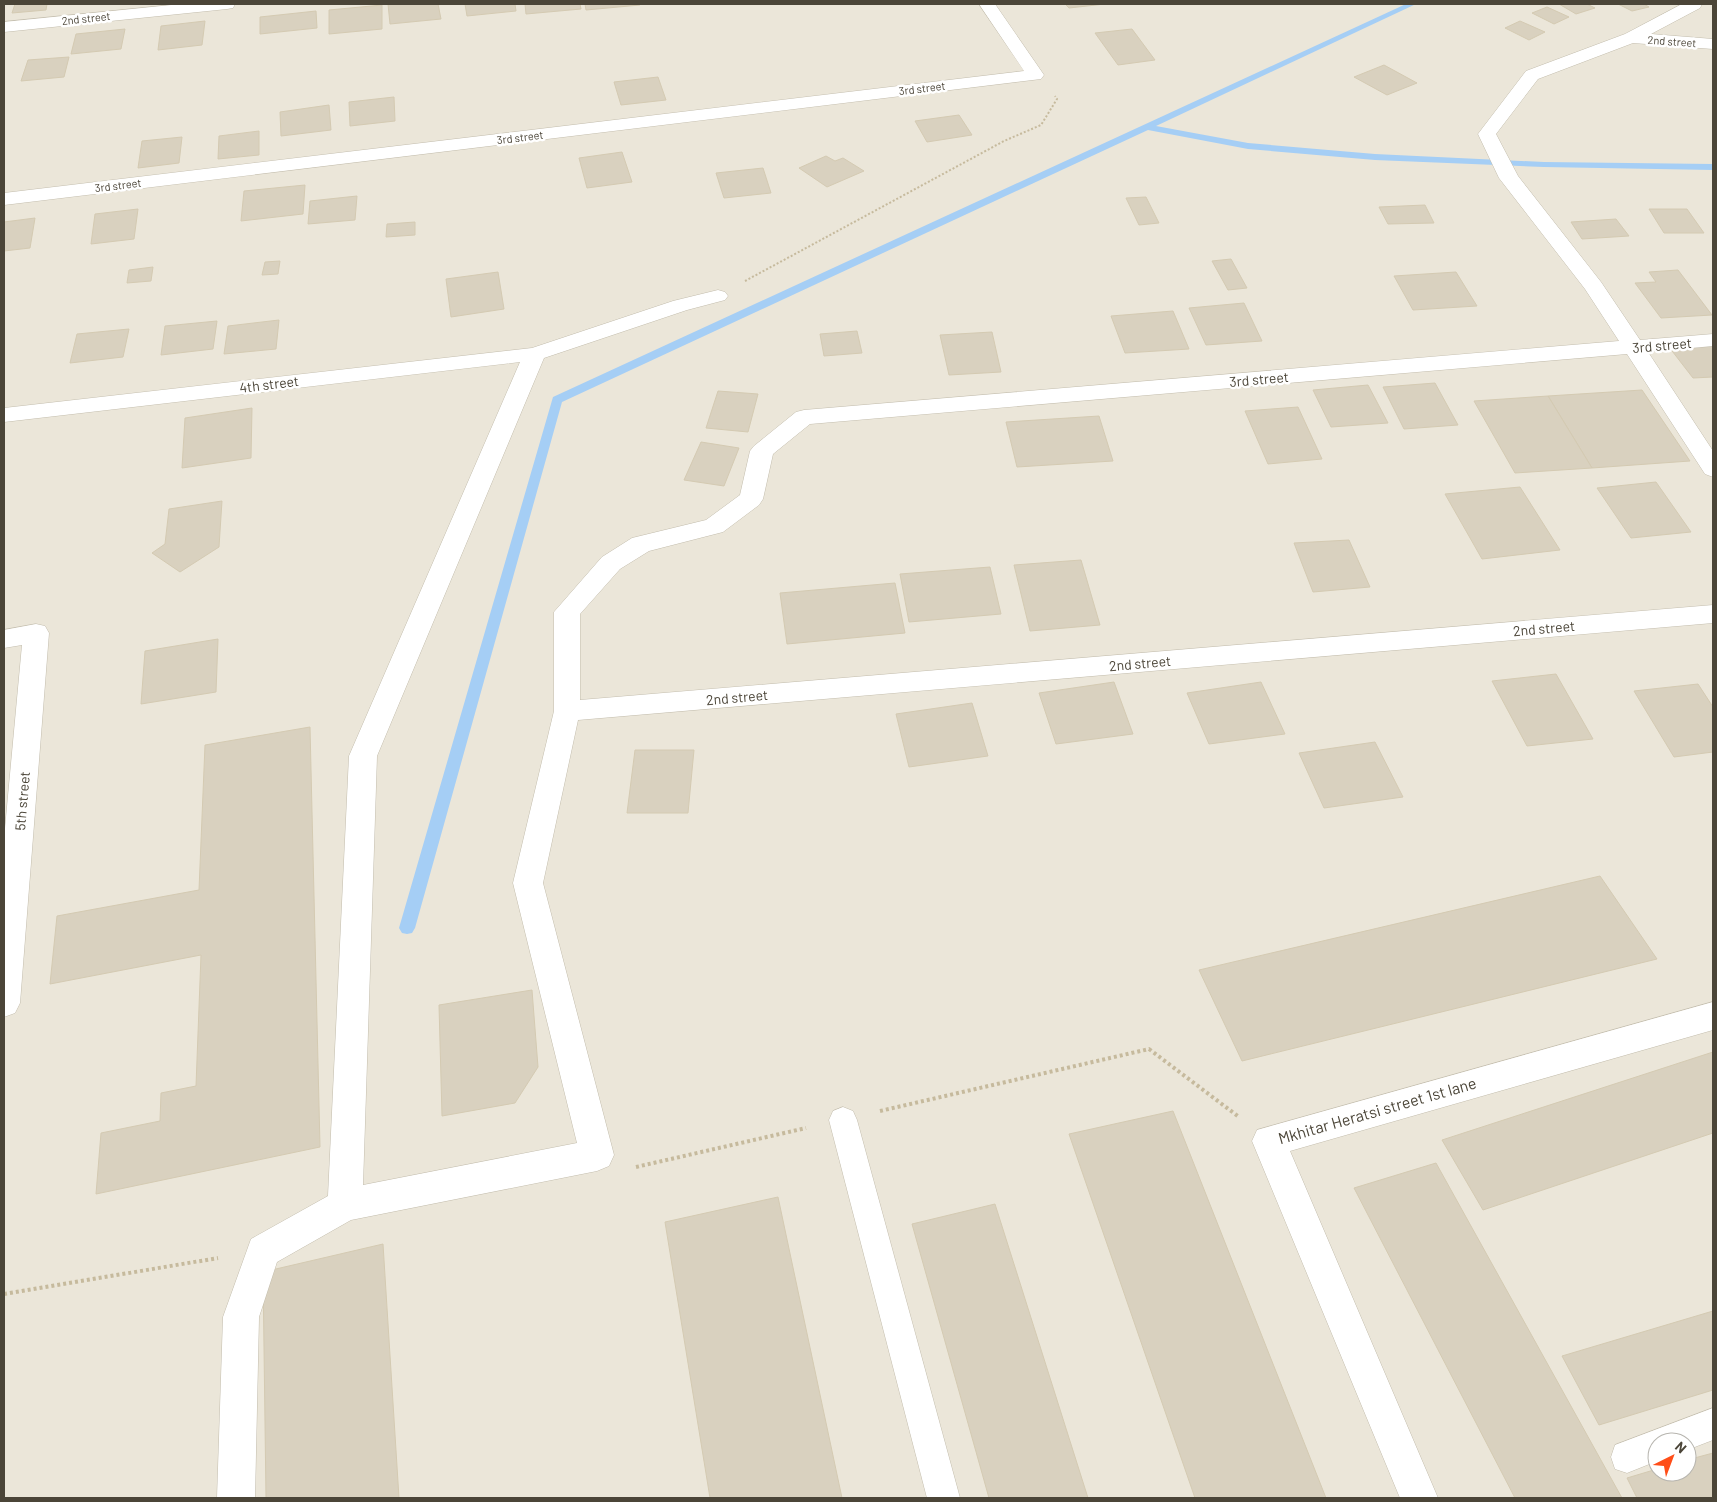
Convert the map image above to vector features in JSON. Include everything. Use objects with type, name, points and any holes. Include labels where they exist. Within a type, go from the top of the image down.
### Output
[{"type":"street","name":"2nd street","points":[[4,27],[227,4]]},
{"type":"street","points":[[986,4],[1036,75]]},
{"type":"street","points":[[1694,4],[1631,38],[1532,75],[1487,134],[1509,178],[1594,286],[1713,469]]},
{"type":"street","name":"2nd street","points":[[1631,38],[1713,44]]},
{"type":"street","name":"3rd street","points":[[4,199],[1036,75]]},
{"type":"street","name":"4th street","points":[[4,415],[535,354],[680,305],[718,296]]},
{"type":"street","name":"3rd street","points":[[567,711],[568,612],[611,563],[641,544],[714,526],[751,499],[762,451],[804,417],[1713,340]]},
{"type":"street","points":[[345,1205],[363,756],[535,354]]},
{"type":"street","name":"2nd street","points":[[567,711],[1713,614]]},
{"type":"street","name":"5th street","points":[[4,639],[36,632],[4,1003]]},
{"type":"street","points":[[236,1498],[241,1317],[263,1251],[345,1205],[596,1155],[528,883],[567,711]]},
{"type":"street","name":"Mkhitar Heratsi street 1st lane","points":[[1419,1498],[1269,1141],[1713,1016]]},
{"type":"lane","points":[[843,1120],[944,1498]]},
{"type":"lane","points":[[1692,1432],[1713,1424]]},
{"type":"lane","points":[[1627,1457],[1647,1449]]},
{"type":"path","points":[[718,296],[1004,141],[1041,124],[1057,99],[1036,75]]},
{"type":"path","points":[[630,1168],[1149,1049],[1269,1141]]},
{"type":"path","points":[[4,1294],[263,1251]]},
{"type":"shaded area","points":[[4,4],[1713,4],[1713,1498],[4,1498]]},
{"type":"building","points":[[15,4],[47,4],[46,10],[12,13]]},
{"type":"building","points":[[388,4],[438,4],[441,19],[390,24]]},
{"type":"building","points":[[465,4],[515,4],[516,11],[467,16]]},
{"type":"building","points":[[525,4],[580,4],[581,9],[526,14]]},
{"type":"building","points":[[585,4],[640,4],[640,5],[586,10]]},
{"type":"building","points":[[1065,4],[1105,4],[1069,8]]},
{"type":"building","points":[[1559,4],[1587,4],[1595,8],[1576,14]]},
{"type":"building","points":[[1618,4],[1644,4],[1649,7],[1632,11]]},
{"type":"building","points":[[382,5],[382,29],[329,34],[329,10]]},
{"type":"building","points":[[1547,7],[1569,17],[1554,24],[1532,13]]},
{"type":"building","points":[[316,11],[317,28],[260,34],[260,17]]},
{"type":"building","points":[[205,21],[202,45],[158,50],[161,26]]},
{"type":"building","points":[[1520,21],[1545,32],[1529,40],[1505,28]]},
{"type":"building","points":[[125,29],[121,49],[71,54],[76,34]]},
{"type":"building","points":[[1132,29],[1155,60],[1118,65],[1095,33]]},
{"type":"building","points":[[69,57],[64,77],[21,81],[28,60]]},
{"type":"building","points":[[1384,65],[1417,83],[1387,95],[1354,77]]},
{"type":"building","points":[[658,77],[666,100],[621,105],[614,82]]},
{"type":"building","points":[[394,97],[395,121],[350,126],[349,102]]},
{"type":"building","points":[[329,105],[331,130],[281,136],[280,112]]},
{"type":"building","points":[[959,115],[972,135],[927,142],[915,121]]},
{"type":"building","points":[[259,131],[259,155],[218,159],[219,136]]},
{"type":"building","points":[[182,137],[179,163],[138,168],[142,141]]},
{"type":"building","points":[[622,152],[632,182],[587,188],[579,158]]},
{"type":"building","points":[[826,156],[835,161],[843,158],[864,171],[827,187],[799,168]]},
{"type":"building","points":[[763,168],[771,193],[724,198],[716,173]]},
{"type":"building","points":[[305,185],[303,214],[241,221],[244,191]]},
{"type":"building","points":[[357,196],[355,220],[308,224],[310,201]]},
{"type":"building","points":[[1146,197],[1159,223],[1139,225],[1126,198]]},
{"type":"building","points":[[1425,205],[1434,223],[1388,224],[1379,207]]},
{"type":"building","points":[[138,209],[134,239],[91,244],[95,214]]},
{"type":"building","points":[[1649,209],[1687,209],[1704,233],[1664,233]]},
{"type":"building","points":[[35,218],[30,248],[4,251],[4,222]]},
{"type":"building","points":[[1616,219],[1629,236],[1582,239],[1571,222]]},
{"type":"building","points":[[415,222],[415,235],[386,237],[387,224]]},
{"type":"building","points":[[1231,259],[1247,288],[1228,290],[1212,261]]},
{"type":"building","points":[[280,261],[278,274],[262,275],[265,262]]},
{"type":"building","points":[[153,267],[151,281],[127,283],[129,270]]},
{"type":"building","points":[[1678,270],[1712,315],[1661,318],[1635,283],[1656,282],[1649,272]]},
{"type":"building","points":[[498,272],[504,309],[451,317],[446,279]]},
{"type":"building","points":[[1456,272],[1477,306],[1413,310],[1394,276]]},
{"type":"building","points":[[1244,303],[1262,341],[1206,345],[1189,308]]},
{"type":"building","points":[[1173,311],[1189,349],[1125,353],[1111,316]]},
{"type":"building","points":[[279,320],[276,349],[224,354],[228,326]]},
{"type":"building","points":[[217,321],[213,349],[161,355],[165,326]]},
{"type":"building","points":[[129,329],[123,357],[70,363],[77,334]]},
{"type":"building","points":[[857,331],[862,353],[824,356],[820,334]]},
{"type":"building","points":[[992,332],[1001,372],[949,375],[940,335]]},
{"type":"building","points":[[1713,343],[1713,377],[1693,378],[1669,347]]},
{"type":"building","points":[[1435,383],[1458,425],[1404,429],[1383,387]]},
{"type":"building","points":[[1368,385],[1388,423],[1331,427],[1313,390]]},
{"type":"building","points":[[1642,390],[1690,461],[1592,468],[1548,396]]},
{"type":"building","points":[[718,391],[758,394],[748,432],[706,428]]},
{"type":"building","points":[[1548,396],[1592,468],[1515,473],[1474,401]]},
{"type":"building","points":[[1298,407],[1322,459],[1268,464],[1245,411]]},
{"type":"building","points":[[252,408],[251,458],[182,468],[185,418]]},
{"type":"building","points":[[1099,416],[1113,461],[1017,467],[1006,422]]},
{"type":"building","points":[[701,442],[739,448],[724,486],[684,480]]},
{"type":"building","points":[[1656,482],[1691,532],[1631,538],[1597,488]]},
{"type":"building","points":[[1520,487],[1560,550],[1482,559],[1445,494]]},
{"type":"building","points":[[222,501],[219,547],[180,572],[152,553],[165,544],[169,509]]},
{"type":"building","points":[[1349,540],[1370,587],[1313,592],[1294,543]]},
{"type":"building","points":[[1081,560],[1100,625],[1030,631],[1014,565]]},
{"type":"building","points":[[990,567],[1001,614],[909,622],[900,574]]},
{"type":"building","points":[[895,583],[905,633],[787,644],[780,593]]},
{"type":"building","points":[[218,639],[216,692],[141,704],[145,651]]},
{"type":"building","points":[[1556,674],[1593,739],[1527,746],[1492,681]]},
{"type":"building","points":[[1114,682],[1133,734],[1056,744],[1039,693]]},
{"type":"building","points":[[1261,682],[1285,734],[1209,744],[1187,693]]},
{"type":"building","points":[[1698,684],[1713,707],[1713,752],[1674,757],[1634,691]]},
{"type":"building","points":[[972,703],[988,756],[909,767],[896,714]]},
{"type":"building","points":[[310,727],[320,1147],[96,1194],[101,1133],[160,1121],[161,1093],[196,1086],[201,955],[50,984],[57,916],[199,890],[205,745]]},
{"type":"building","points":[[1375,742],[1403,797],[1324,808],[1299,753]]},
{"type":"building","points":[[635,750],[694,750],[688,813],[627,813]]},
{"type":"building","points":[[1600,876],[1657,959],[1242,1061],[1199,970]]},
{"type":"building","points":[[532,990],[538,1067],[515,1103],[442,1116],[439,1005]]},
{"type":"building","points":[[1713,1052],[1713,1133],[1483,1210],[1442,1140]]},
{"type":"building","points":[[1173,1111],[1326,1498],[1195,1498],[1069,1134]]},
{"type":"building","points":[[1436,1163],[1622,1498],[1515,1498],[1354,1188]]},
{"type":"building","points":[[778,1197],[842,1498],[710,1498],[665,1222]]},
{"type":"building","points":[[995,1204],[1088,1498],[989,1498],[912,1224]]},
{"type":"building","points":[[383,1244],[399,1498],[266,1498],[263,1272]]},
{"type":"building","points":[[1713,1311],[1713,1390],[1599,1425],[1562,1356]]},
{"type":"building","points":[[1713,1453],[1713,1498],[1637,1498],[1627,1478],[1647,1472],[1647,1482],[1697,1482],[1697,1457]]},
{"type":"waterway","points":[[407,928],[557,400],[1412,4]]},
{"type":"waterway","points":[[1147,127],[1248,146],[1318,153],[1544,165],[1713,167]]}]
